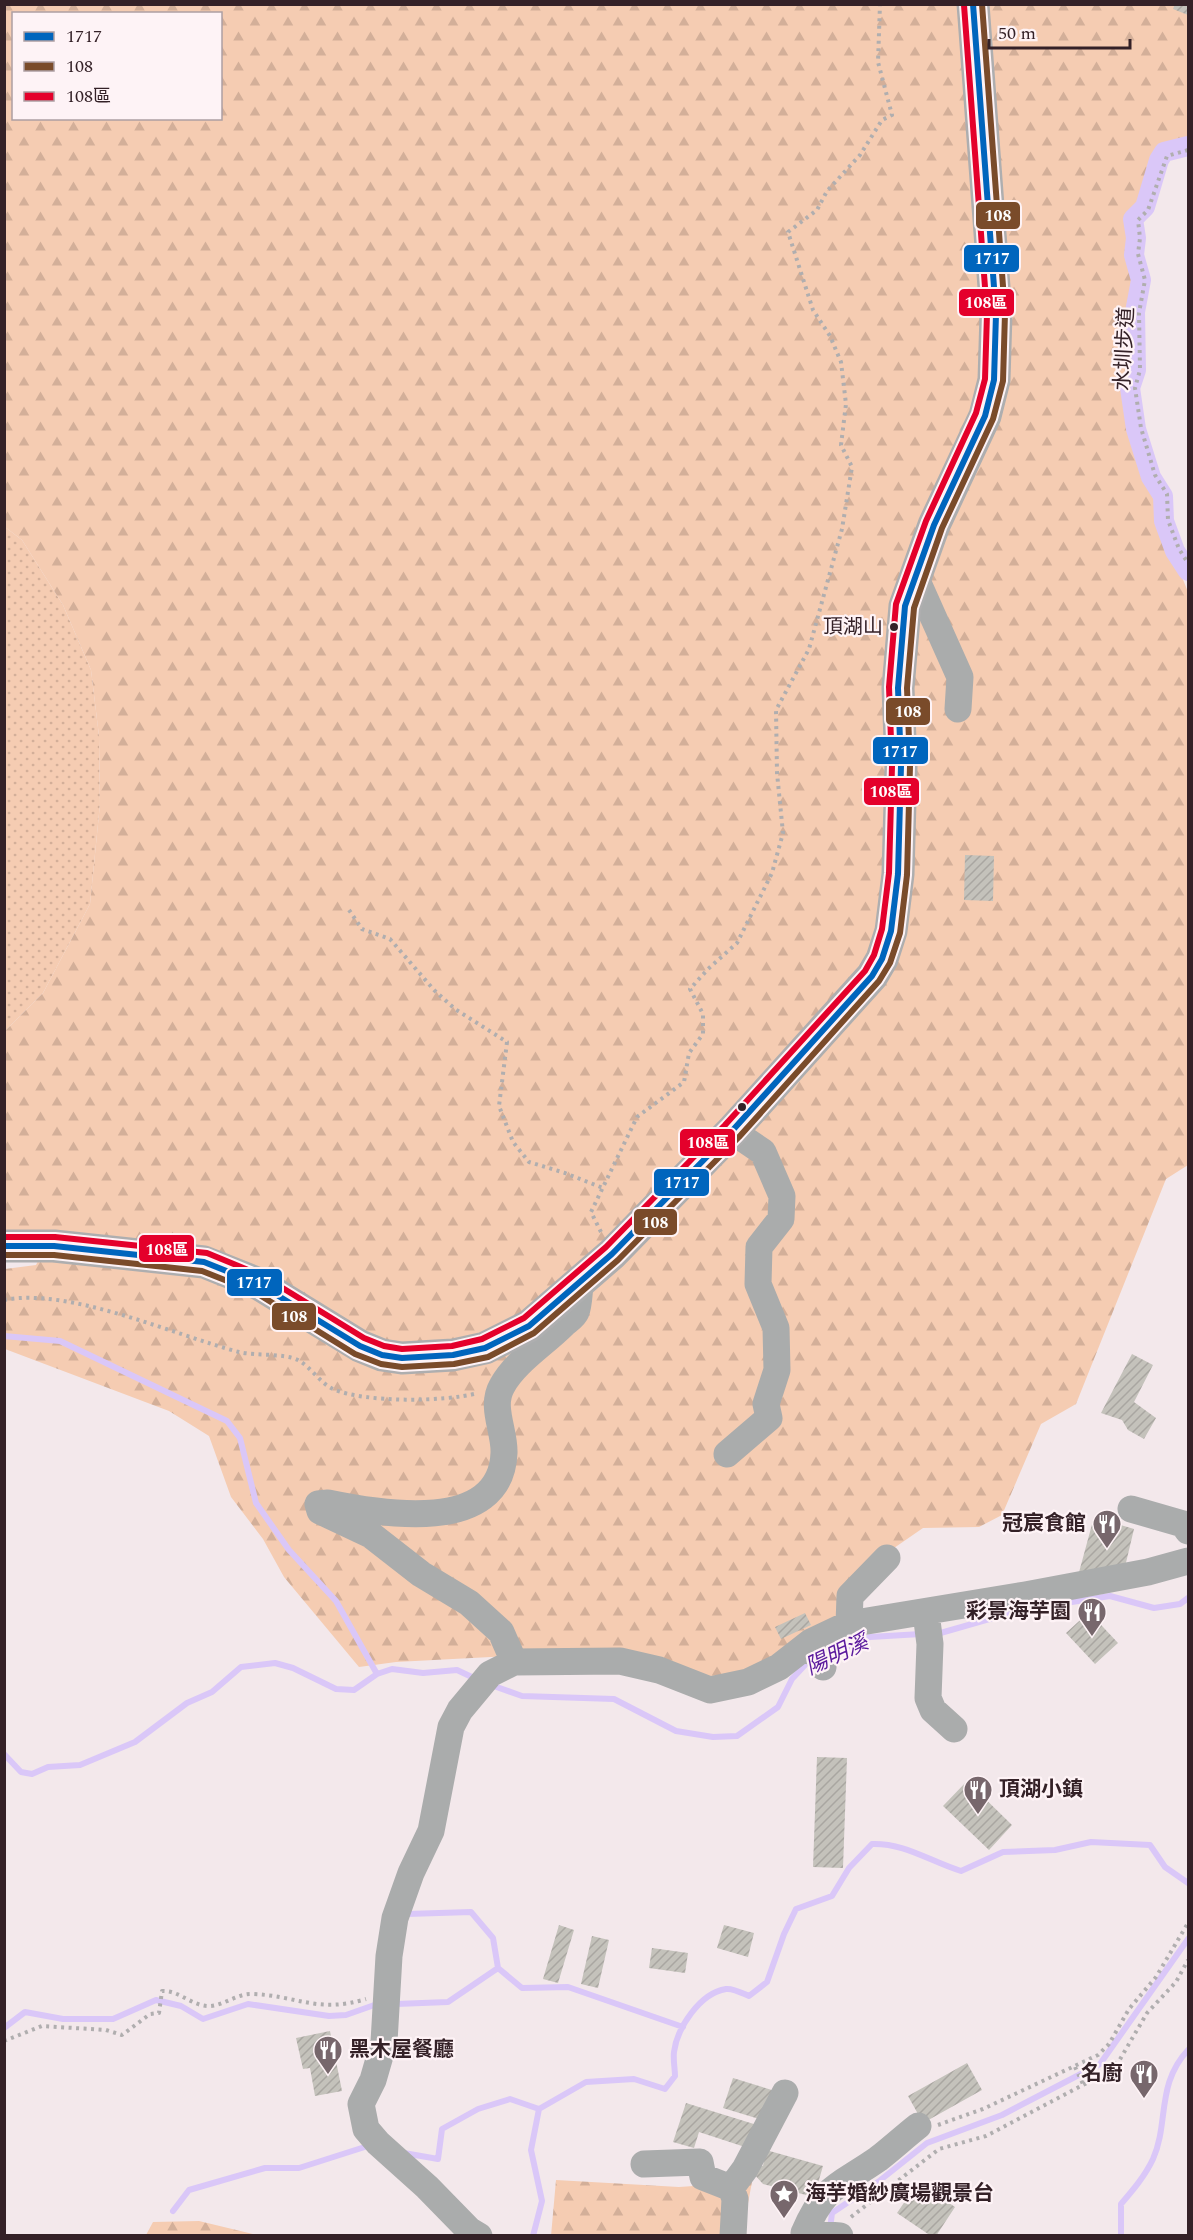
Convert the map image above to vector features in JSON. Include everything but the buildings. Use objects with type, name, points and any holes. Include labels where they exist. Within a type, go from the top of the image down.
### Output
[{"type":"main road","points":[[4,1246],[54,1246],[204,1262],[260,1284],[360,1346],[382,1354],[402,1358],[453,1355],[484,1348],[529,1326],[580,1285],[732,1131],[873,976],[882,959],[891,931],[898,874],[901,766],[898,688],[905,606],[914,574],[985,416],[994,380],[996,314],[973,4]]},
{"type":"street","points":[[914,574],[960,677],[958,709]]},
{"type":"street","points":[[727,1454],[769,1418],[766,1404],[777,1370],[776,1328],[758,1284],[759,1247],[782,1220],[782,1196],[763,1152],[732,1131]]},
{"type":"street","points":[[479,2235],[469,2230],[366,2129],[361,2104],[373,2080],[384,2042],[389,1956],[395,1918],[431,1831],[451,1727],[494,1675],[501,1632],[469,1603],[421,1574],[371,1535],[320,1511],[318,1504],[328,1503],[396,1514],[436,1514],[472,1503],[492,1488],[503,1471],[504,1449],[496,1403],[501,1386],[519,1365],[576,1312],[580,1285]]},
{"type":"street","points":[[1131,1509],[1183,1524],[1188,1531]]},
{"type":"street","points":[[849,1624],[850,1596],[887,1558]]},
{"type":"street","points":[[494,1675],[620,1661],[658,1670],[710,1690],[748,1682],[779,1666],[811,1642],[849,1624],[928,1627],[1188,1561]]},
{"type":"street","points":[[928,1627],[928,1698],[933,1710],[954,1729]]},
{"type":"street","points":[[811,1642],[823,1667]]},
{"type":"street","points":[[731,2188],[745,2169],[785,2093]]},
{"type":"street","points":[[823,2234],[815,2207],[826,2193],[878,2159],[918,2126]]},
{"type":"street","points":[[644,2164],[700,2162],[703,2177],[731,2188],[735,2199],[733,2235]]},
{"type":"path","points":[[612,1254],[591,1212],[637,1117],[684,1082],[689,1053],[703,1034],[703,1014],[690,989],[737,943],[771,873],[783,833],[777,774],[776,710],[808,649],[842,529],[852,467],[841,445],[846,404],[841,362],[830,336],[813,310],[788,232],[817,210],[827,191],[860,155],[882,120],[892,115],[878,62],[880,4]]},
{"type":"path","name":"水圳步道","points":[[1188,150],[1167,156],[1148,210],[1138,220],[1140,238],[1138,254],[1145,280],[1139,312],[1140,370],[1135,388],[1141,428],[1155,475],[1167,494],[1168,520],[1179,549],[1188,564]]},
{"type":"path","points":[[349,910],[362,929],[390,939],[434,990],[455,1009],[507,1042],[499,1106],[513,1142],[529,1162],[603,1188]]},
{"type":"path","points":[[4,1300],[24,1296],[54,1299],[143,1322],[242,1353],[297,1360],[330,1388],[346,1394],[430,1400],[474,1394],[501,1386]]},
{"type":"path","points":[[1083,2084],[1075,2067],[1098,2055],[1109,2043],[1129,2009],[1156,1977],[1188,1923]]},
{"type":"path","points":[[823,2234],[850,2218],[939,2149],[986,2136],[1100,2076],[1119,2061],[1147,2013],[1176,1982],[1188,1960]]},
{"type":"path","points":[[4,2041],[42,2026],[106,2030],[122,2035],[150,2014],[159,2013],[162,1991],[170,1991],[196,2003],[210,2006],[249,1994],[325,2006],[344,2006],[388,1992]]},
{"type":"green space","points":[[5,5],[1188,5],[1188,140],[1163,156],[1145,190],[1134,226],[1138,427],[1152,473],[1155,510],[1188,592],[1188,1165],[1166,1179],[1076,1404],[1041,1424],[1002,1515],[979,1527],[923,1528],[881,1557],[837,1620],[777,1657],[717,1680],[527,1655],[396,1662],[359,1667],[284,1577],[263,1539],[231,1497],[209,1436],[169,1411],[5,1349],[5,1269],[36,1265],[40,1257],[5,1237],[5,1031],[43,993],[90,904],[100,804],[99,736],[91,670],[63,605],[22,540],[5,527]]},
{"type":"green space","points":[[5,527],[22,540],[63,605],[91,670],[99,736],[100,804],[90,904],[43,993],[5,1031]]},
{"type":"green space","points":[[556,2180],[679,2187],[752,2182],[742,2235],[551,2236]]},
{"type":"green space","points":[[199,2221],[257,2235],[146,2235],[153,2222]]},
{"type":"waterway","points":[[1188,146],[1164,152],[1159,160],[1145,207],[1133,219],[1136,238],[1134,255],[1141,280],[1135,312],[1136,370],[1130,388],[1136,429],[1151,477],[1163,496],[1164,521],[1175,551],[1188,571]]},
{"type":"waterway","points":[[4,1336],[60,1341],[227,1421],[240,1438],[256,1503],[289,1550],[336,1601],[377,1674]]},
{"type":"waterway","name":"陽明溪","points":[[937,1634],[1021,1610],[1110,1596],[1154,1608],[1180,1604],[1188,1598]]},
{"type":"waterway","name":"陽明溪","points":[[824,1657],[870,1637],[921,1634]]},
{"type":"waterway","name":"陽明溪","points":[[491,1685],[522,1696],[614,1699],[676,1731],[713,1737],[737,1736],[778,1707],[792,1679],[806,1664],[812,1662]]},
{"type":"waterway","points":[[4,1754],[21,1772],[32,1774],[48,1767],[80,1765],[135,1742],[187,1703],[212,1692],[241,1667],[275,1663],[293,1668],[336,1689],[354,1690],[377,1674],[392,1669],[423,1673],[457,1670],[476,1679]]},
{"type":"waterway","points":[[533,2236],[542,2201],[531,2150],[539,2109],[586,2082],[634,2079],[665,2089],[675,2076],[676,2043],[691,2013],[707,1997],[716,1992],[732,1989],[749,1996],[767,1982],[784,1934],[796,1909],[832,1896],[849,1868],[872,1844],[906,1849],[961,1871],[1003,1852],[1055,1850],[1091,1842],[1150,1845],[1165,1867],[1188,1883]]},
{"type":"waterway","points":[[407,1914],[471,1912],[493,1938],[498,1968],[522,1988],[568,1987],[683,2027]]},
{"type":"waterway","points":[[830,2229],[832,2213],[878,2182],[927,2143],[1002,2115],[1100,2064],[1188,1939]]},
{"type":"waterway","points":[[396,2004],[448,2002],[498,1968]]},
{"type":"waterway","points":[[4,2028],[25,2012],[63,2019],[113,2019],[156,2000],[181,2006],[203,2019],[248,2004],[329,2016],[346,2015],[380,2003]]},
{"type":"waterway","points":[[1121,2236],[1121,2204],[1143,2177],[1153,2159],[1161,2132],[1164,2104],[1171,2076],[1188,2050]]},
{"type":"waterway","points":[[404,2153],[438,2159],[442,2129],[478,2109],[510,2099],[539,2109]]},
{"type":"waterway","points":[[173,2211],[189,2190],[265,2168],[299,2168],[371,2145]]},
{"type":"transit line","name":"1717","points":[[4,1246],[54,1246],[204,1262],[259,1284],[360,1346],[382,1355],[402,1358],[453,1355],[485,1348],[529,1326],[612,1254],[732,1131],[872,976],[882,959],[891,931],[898,874],[901,766],[898,688],[905,606],[934,525],[985,416],[994,380],[996,314],[973,4]]},
{"type":"transit line","name":"108","points":[[4,1255],[54,1255],[202,1271],[255,1292],[355,1354],[381,1364],[402,1367],[454,1364],[488,1357],[534,1333],[618,1260],[739,1137],[879,981],[890,963],[900,933],[907,875],[910,766],[907,688],[914,608],[942,528],[993,419],[1003,381],[1005,313],[982,4]]},
{"type":"transit line","name":"108區","points":[[4,1237],[55,1237],[207,1253],[263,1276],[364,1338],[384,1346],[402,1349],[452,1346],[482,1339],[524,1318],[606,1247],[725,1125],[865,971],[874,955],[882,929],[889,873],[892,766],[889,687],[896,604],[926,521],[976,413],[985,379],[987,314],[964,5]]},
{"type":"place","name":"頂湖山","points":[[894,627]]},
{"type":"place","name":"冠宸食館","points":[[1107,1550]]},
{"type":"place","name":"彩景海芋園","points":[[1092,1638]]},
{"type":"place","name":"頂湖小鎮","points":[[978,1816]]},
{"type":"place","name":"黑木屋餐廳","points":[[328,2076]]},
{"type":"place","name":"名廚","points":[[1144,2100]]},
{"type":"place","name":"海芋婚紗廣場觀景台","points":[[784,2220]]}]
